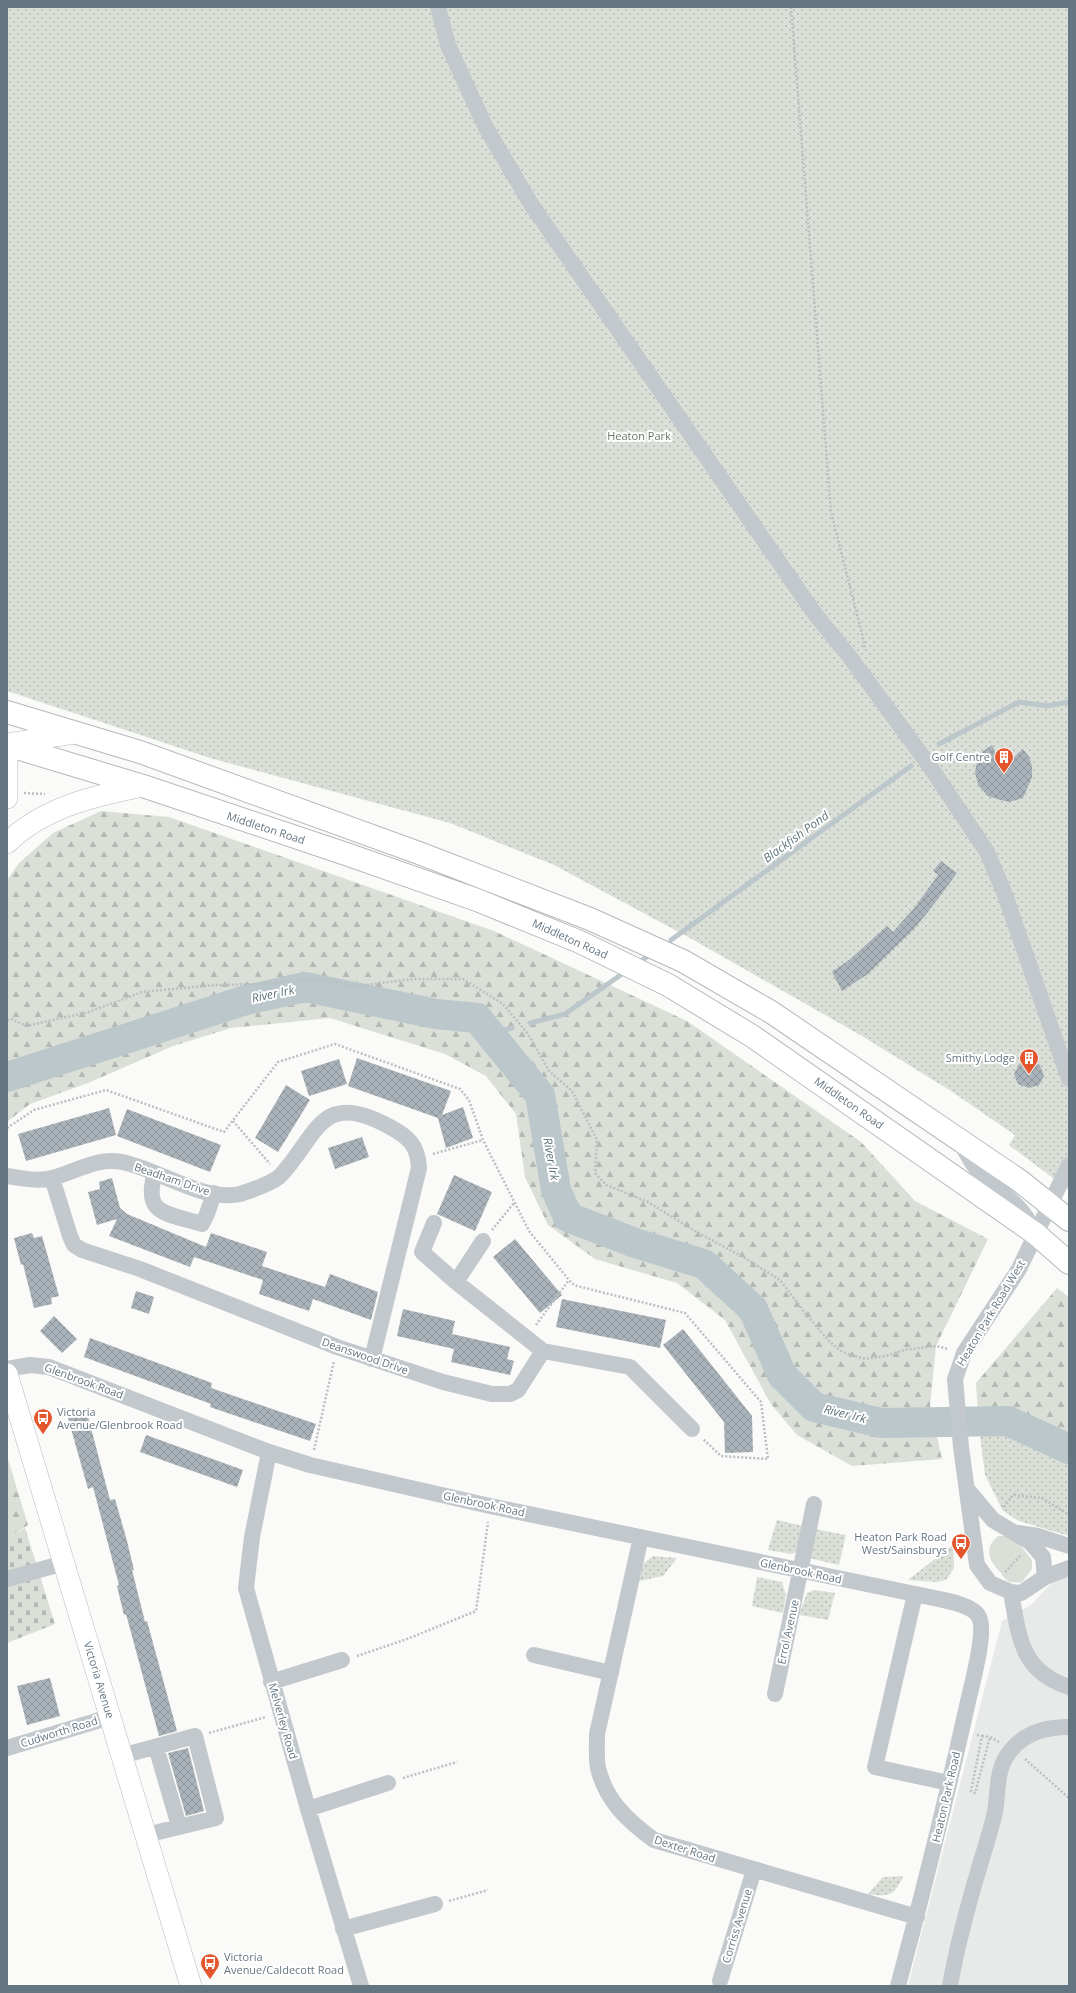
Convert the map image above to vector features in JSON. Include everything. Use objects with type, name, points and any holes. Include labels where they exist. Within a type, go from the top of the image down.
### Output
[{"type":"highway","points":[[7,712],[140,752],[510,887],[590,918],[683,961],[772,1012],[1020,1181],[1069,1220]]},
{"type":"highway","name":"Middleton Road","points":[[7,745],[143,786],[477,900],[580,942],[668,985],[752,1036],[1036,1234],[1069,1263]]},
{"type":"main road","points":[[7,745],[75,733]]},
{"type":"main road","points":[[7,758],[12,795]]},
{"type":"main road","points":[[7,843],[37,821],[67,805],[143,786]]},
{"type":"main road","name":"Victoria Avenue","points":[[7,1374],[191,1986]]},
{"type":"street","points":[[438,7],[448,45],[485,126],[531,204],[815,614],[849,656],[862,676],[928,765],[987,852],[1004,892],[1069,1079]]},
{"type":"street","name":"Beadham Drive","points":[[7,1176],[39,1180],[52,1178],[86,1165],[108,1160],[122,1162],[188,1186],[214,1193],[222,1195],[240,1194],[258,1188],[280,1176],[321,1122],[340,1113],[356,1113],[373,1118],[396,1130],[417,1150],[419,1158]]},
{"type":"street","points":[[956,1137],[979,1172],[1009,1196],[1027,1216],[1036,1234]]},
{"type":"street","points":[[372,1359],[416,1185],[419,1158]]},
{"type":"street","name":"Heaton Park Road West","points":[[1010,1592],[990,1583],[976,1565],[955,1386],[958,1369],[964,1353],[1019,1269],[1069,1165]]},
{"type":"street","points":[[155,1173],[150,1189],[152,1202],[160,1211],[202,1224],[214,1193]]},
{"type":"street","name":"Deanswood Drive","points":[[52,1178],[70,1236],[74,1245],[82,1250],[140,1269],[337,1347],[443,1382],[501,1395],[510,1394],[518,1390],[542,1351]]},
{"type":"street","points":[[434,1223],[422,1252],[456,1282],[542,1351],[630,1367],[692,1429]]},
{"type":"street","points":[[456,1282],[483,1241]]},
{"type":"street","name":"Glenbrook Road","points":[[7,1369],[30,1364],[49,1367],[269,1452],[310,1465],[490,1506],[915,1594],[964,1606],[973,1610]]},
{"type":"street","name":"Melverley Road","points":[[269,1452],[252,1537],[246,1588],[271,1682],[360,1986]]},
{"type":"street","points":[[967,1489],[995,1521],[1030,1542],[1043,1557],[1045,1577]]},
{"type":"street","name":"Errol Avenue","points":[[775,1694],[814,1504]]},
{"type":"street","points":[[975,1550],[982,1531],[995,1521]]},
{"type":"street","points":[[1013,1532],[1038,1536],[1069,1546]]},
{"type":"street","name":"Dexter Road","points":[[641,1537],[597,1734],[598,1768],[610,1798],[634,1825],[654,1840],[917,1918]]},
{"type":"street","points":[[7,1579],[64,1563]]},
{"type":"street","points":[[1069,1568],[1045,1577],[1021,1593],[1010,1592],[1021,1646],[1033,1666],[1060,1684],[1069,1688]]},
{"type":"street","points":[[915,1594],[875,1766],[949,1783]]},
{"type":"street","name":"Heaton Park Road","points":[[898,1986],[917,1918],[978,1654],[981,1622],[977,1613],[973,1610]]},
{"type":"street","points":[[534,1655],[611,1673]]},
{"type":"street","points":[[271,1682],[342,1660]]},
{"type":"street","name":"Cudworth Road","points":[[7,1748],[110,1717]]},
{"type":"street","points":[[950,1986],[955,1956],[995,1812],[998,1775],[1001,1766],[1011,1750],[1020,1740],[1038,1731],[1055,1727],[1069,1727]]},
{"type":"street","points":[[121,1756],[195,1736],[216,1818],[146,1835]]},
{"type":"street","points":[[156,1747],[179,1826]]},
{"type":"street","points":[[308,1809],[388,1783]]},
{"type":"street","name":"Corriss Avenue","points":[[720,1981],[754,1870]]},
{"type":"street","points":[[343,1929],[435,1904]]},
{"type":"path","points":[[791,7],[831,512],[863,638],[866,659],[862,676]]},
{"type":"path","points":[[12,795],[51,795]]},
{"type":"path","points":[[7,1020],[12,1019],[26,1026],[89,1012],[142,992],[216,985],[264,984],[313,979],[356,986],[413,980],[463,979],[503,1004],[528,1034],[549,1071],[572,1091],[597,1140],[595,1174],[606,1185],[648,1202],[780,1280],[828,1340],[840,1350],[850,1355],[866,1359],[886,1356],[904,1350],[936,1346],[964,1353]]},
{"type":"path","points":[[7,1128],[34,1110],[106,1090],[224,1132],[278,1062],[335,1044],[460,1089],[469,1100],[483,1140],[529,1231],[569,1280],[577,1286],[685,1313],[761,1402],[768,1459],[721,1456],[692,1429]]},
{"type":"path","points":[[233,1121],[280,1176]]},
{"type":"path","points":[[419,1158],[483,1140]]},
{"type":"path","points":[[483,1241],[515,1203]]},
{"type":"path","points":[[527,1338],[569,1280]]},
{"type":"path","points":[[310,1465],[337,1347]]},
{"type":"path","points":[[995,1521],[1013,1495],[1042,1498],[1069,1515]]},
{"type":"path","points":[[342,1660],[407,1639],[476,1611],[490,1506]]},
{"type":"path","points":[[195,1736],[281,1713]]},
{"type":"path","points":[[982,1736],[990,1737]]},
{"type":"path","points":[[388,1783],[457,1762]]},
{"type":"path","points":[[435,1904],[488,1890]]},
{"type":"shaded area","points":[[1069,1564],[1069,1986],[908,1986],[1002,1621],[1031,1605]]},
{"type":"green space","name":"Heaton Park","points":[[7,7],[1069,7],[1069,1190],[1009,1145],[1015,1135],[951,1091],[862,1036],[690,938],[554,865],[450,823],[210,758],[7,691]]},
{"type":"green space","points":[[101,811],[169,817],[494,931],[687,1021],[861,1142],[915,1201],[988,1239],[936,1346],[930,1406],[942,1459],[852,1466],[797,1435],[771,1404],[725,1320],[677,1283],[595,1259],[548,1225],[525,1177],[516,1114],[486,1076],[445,1054],[330,1018],[231,1028],[173,1046],[88,1083],[30,1104],[7,1122],[7,880],[19,863],[53,833]]},
{"type":"green space","points":[[1057,1288],[1069,1297],[1069,1441],[1019,1419],[978,1413],[976,1383]]},
{"type":"green space","points":[[1007,1434],[1069,1462],[1069,1536],[1019,1521],[1003,1511],[985,1475],[980,1436]]},
{"type":"green space","points":[[7,1456],[28,1525],[7,1539]]},
{"type":"green space","points":[[777,1520],[803,1526],[797,1552],[791,1554],[768,1550]]},
{"type":"green space","points":[[25,1528],[55,1624],[7,1643],[7,1539]]},
{"type":"green space","points":[[815,1529],[846,1535],[839,1565],[809,1558]]},
{"type":"green space","points":[[998,1536],[1008,1536],[1017,1541],[1032,1560],[1032,1569],[1022,1582],[1007,1581],[993,1564],[989,1550],[990,1545]]},
{"type":"green space","points":[[953,1545],[954,1568],[946,1580],[936,1582],[908,1580]]},
{"type":"green space","points":[[653,1556],[677,1558],[663,1576],[639,1581],[643,1564]]},
{"type":"green space","points":[[757,1577],[782,1582],[786,1595],[783,1613],[752,1606]]},
{"type":"green space","points":[[815,1590],[835,1593],[828,1620],[799,1615],[807,1593]]},
{"type":"green space","points":[[903,1876],[897,1888],[890,1894],[868,1894],[883,1877]]},
{"type":"building","name":"Golf Centre","points":[[992,745],[997,755],[1014,757],[1023,749],[1029,757],[1032,766],[1032,777],[1023,798],[1009,802],[997,799],[988,796],[978,785],[975,772],[977,762],[982,752]]},
{"type":"building","points":[[941,861],[957,873],[932,907],[914,929],[868,974],[842,991],[832,972],[849,960],[887,926],[893,932],[915,907],[938,875],[933,871]]},
{"type":"building","points":[[357,1058],[451,1091],[442,1115],[463,1107],[473,1138],[446,1148],[438,1118],[348,1086]]},
{"type":"building","points":[[339,1059],[347,1084],[309,1096],[301,1071]]},
{"type":"building","name":"Smithy Lodge","points":[[1031,1061],[1040,1065],[1044,1076],[1039,1085],[1029,1088],[1018,1084],[1014,1074],[1020,1063]]},
{"type":"building","points":[[286,1085],[310,1100],[278,1152],[255,1138]]},
{"type":"building","points":[[109,1108],[116,1135],[26,1161],[18,1134]]},
{"type":"building","points":[[127,1109],[221,1145],[210,1172],[117,1136]]},
{"type":"building","points":[[362,1137],[369,1157],[335,1169],[328,1148]]},
{"type":"building","points":[[454,1175],[492,1192],[475,1231],[437,1214]]},
{"type":"building","points":[[112,1178],[120,1208],[127,1214],[206,1247],[211,1233],[267,1252],[262,1266],[325,1287],[330,1274],[378,1292],[371,1320],[313,1299],[309,1311],[259,1294],[263,1280],[194,1257],[190,1267],[109,1236],[117,1219],[97,1225],[88,1192],[100,1189],[99,1182]]},
{"type":"building","points":[[32,1233],[34,1238],[42,1236],[59,1296],[51,1298],[52,1304],[34,1308],[23,1264],[21,1265],[14,1238]]},
{"type":"building","points":[[515,1239],[562,1295],[540,1313],[493,1257]]},
{"type":"building","points":[[136,1291],[154,1297],[149,1314],[131,1308]]},
{"type":"building","points":[[562,1299],[666,1320],[660,1348],[556,1327]]},
{"type":"building","points":[[403,1309],[455,1321],[452,1334],[510,1347],[507,1359],[514,1361],[510,1375],[451,1362],[454,1349],[397,1336]]},
{"type":"building","points":[[54,1316],[77,1339],[62,1353],[40,1331]]},
{"type":"building","points":[[683,1329],[752,1416],[753,1452],[725,1453],[724,1422],[663,1345]]},
{"type":"building","points":[[90,1338],[212,1383],[211,1388],[316,1424],[310,1441],[210,1407],[211,1404],[84,1357]]},
{"type":"building","points":[[87,1413],[110,1500],[115,1499],[127,1541],[134,1570],[132,1570],[145,1622],[147,1621],[177,1731],[159,1736],[126,1614],[124,1615],[117,1586],[119,1585],[93,1487],[88,1489],[68,1418]]},
{"type":"building","points":[[146,1435],[243,1470],[237,1487],[140,1452]]},
{"type":"building","points":[[50,1678],[60,1716],[27,1725],[17,1686]]},
{"type":"building","points":[[188,1748],[204,1811],[186,1816],[168,1753]]},
{"type":"waterway","name":"Blackfish Pond","points":[[939,744],[1019,702],[1047,706],[1069,702]]},
{"type":"waterway","name":"Blackfish Pond","points":[[671,940],[911,766]]},
{"type":"waterway","points":[[641,961],[648,956]]},
{"type":"waterway","name":"Blackfish Pond","points":[[530,1023],[565,1014],[622,974]]},
{"type":"waterway","name":"River Irk","points":[[7,1077],[246,1000],[305,987],[436,1014],[477,1018],[540,1095],[556,1190],[568,1217],[635,1243],[704,1264],[753,1309],[782,1375],[814,1407],[881,1423],[1008,1421],[1069,1449]]},
{"type":"waterway","points":[[490,1034],[512,1028]]},
{"type":"place","name":"Golf Centre","points":[[1004,774]]},
{"type":"place","name":"Smithy Lodge","points":[[1029,1075]]},
{"type":"place","name":"Victoria Avenue/Glenbrook Road","points":[[43,1435]]},
{"type":"place","name":"Heaton Park Road West/Sainsburys","points":[[961,1560]]},
{"type":"place","name":"Victoria Avenue/Caldecott Road","points":[[210,1980]]}]
